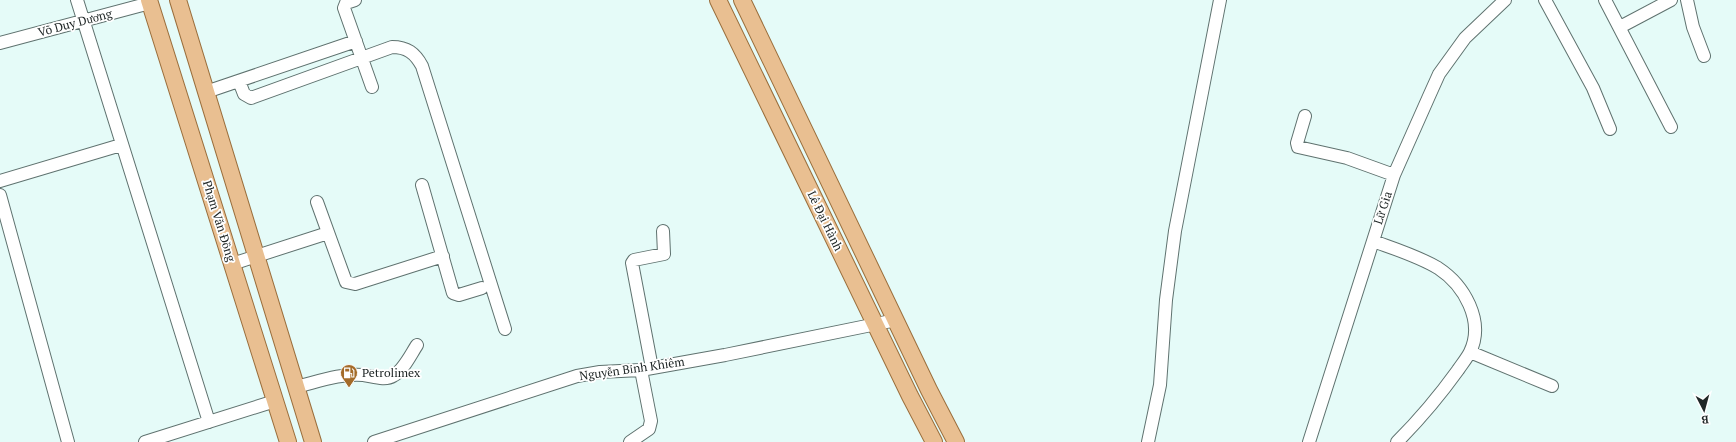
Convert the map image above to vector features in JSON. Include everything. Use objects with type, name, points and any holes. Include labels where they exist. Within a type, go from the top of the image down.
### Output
[{"type":"main road","points":[[178,0],[313,442]]},
{"type":"main road","name":"Lê Đại Hành","points":[[718,0],[934,442]]},
{"type":"main road","name":"Lê Đại Hành","points":[[742,0],[956,442]]},
{"type":"main road","name":"Phạm Văn Đồng","points":[[150,1],[288,442]]},
{"type":"street","points":[[77,0],[208,422]]},
{"type":"street","points":[[355,0],[346,3],[344,8],[372,87]]},
{"type":"street","points":[[1148,442],[1160,385],[1166,300],[1175,231],[1220,0]]},
{"type":"street","points":[[1545,0],[1594,88],[1610,129]]},
{"type":"street","points":[[1605,0],[1671,127]]},
{"type":"street","points":[[1620,27],[1671,0]]},
{"type":"street","points":[[1687,0],[1693,27],[1704,56]]},
{"type":"street","name":"Võ Duy Dương","points":[[0,44],[83,22],[150,1]]},
{"type":"street","name":"Lữ Gia","points":[[1308,442],[1394,175],[1439,74],[1465,38],[1502,1]]},
{"type":"street","points":[[206,92],[356,41]]},
{"type":"street","points":[[239,81],[244,94],[251,98],[392,47],[401,47],[416,56],[422,66],[505,329]]},
{"type":"street","points":[[1304,116],[1297,143],[1298,147],[1353,159],[1394,175]]},
{"type":"street","points":[[0,181],[121,145]]},
{"type":"street","points":[[422,185],[453,293],[456,295],[482,288]]},
{"type":"street","points":[[0,195],[68,442]]},
{"type":"street","points":[[317,202],[346,282],[350,284],[355,284],[443,256]]},
{"type":"street","points":[[630,442],[649,429],[651,421],[647,369],[631,266],[634,260],[662,256],[664,254],[663,231]]},
{"type":"street","points":[[232,264],[328,233]]},
{"type":"street","points":[[1373,240],[1408,254],[1437,268],[1457,284],[1467,299],[1474,319],[1470,352],[1450,380],[1399,441]]},
{"type":"street","name":"Nguyễn Bỉnh Khiêm","points":[[374,442],[576,376],[600,372],[647,369],[896,320]]},
{"type":"street","points":[[296,387],[337,377],[361,375],[385,378],[392,377],[398,372],[417,345]]},
{"type":"street","points":[[1470,352],[1552,386]]},
{"type":"street","points":[[145,442],[166,439],[208,422],[275,401]]},
{"type":"place","name":"Petrolimex","points":[[349,388]]}]
